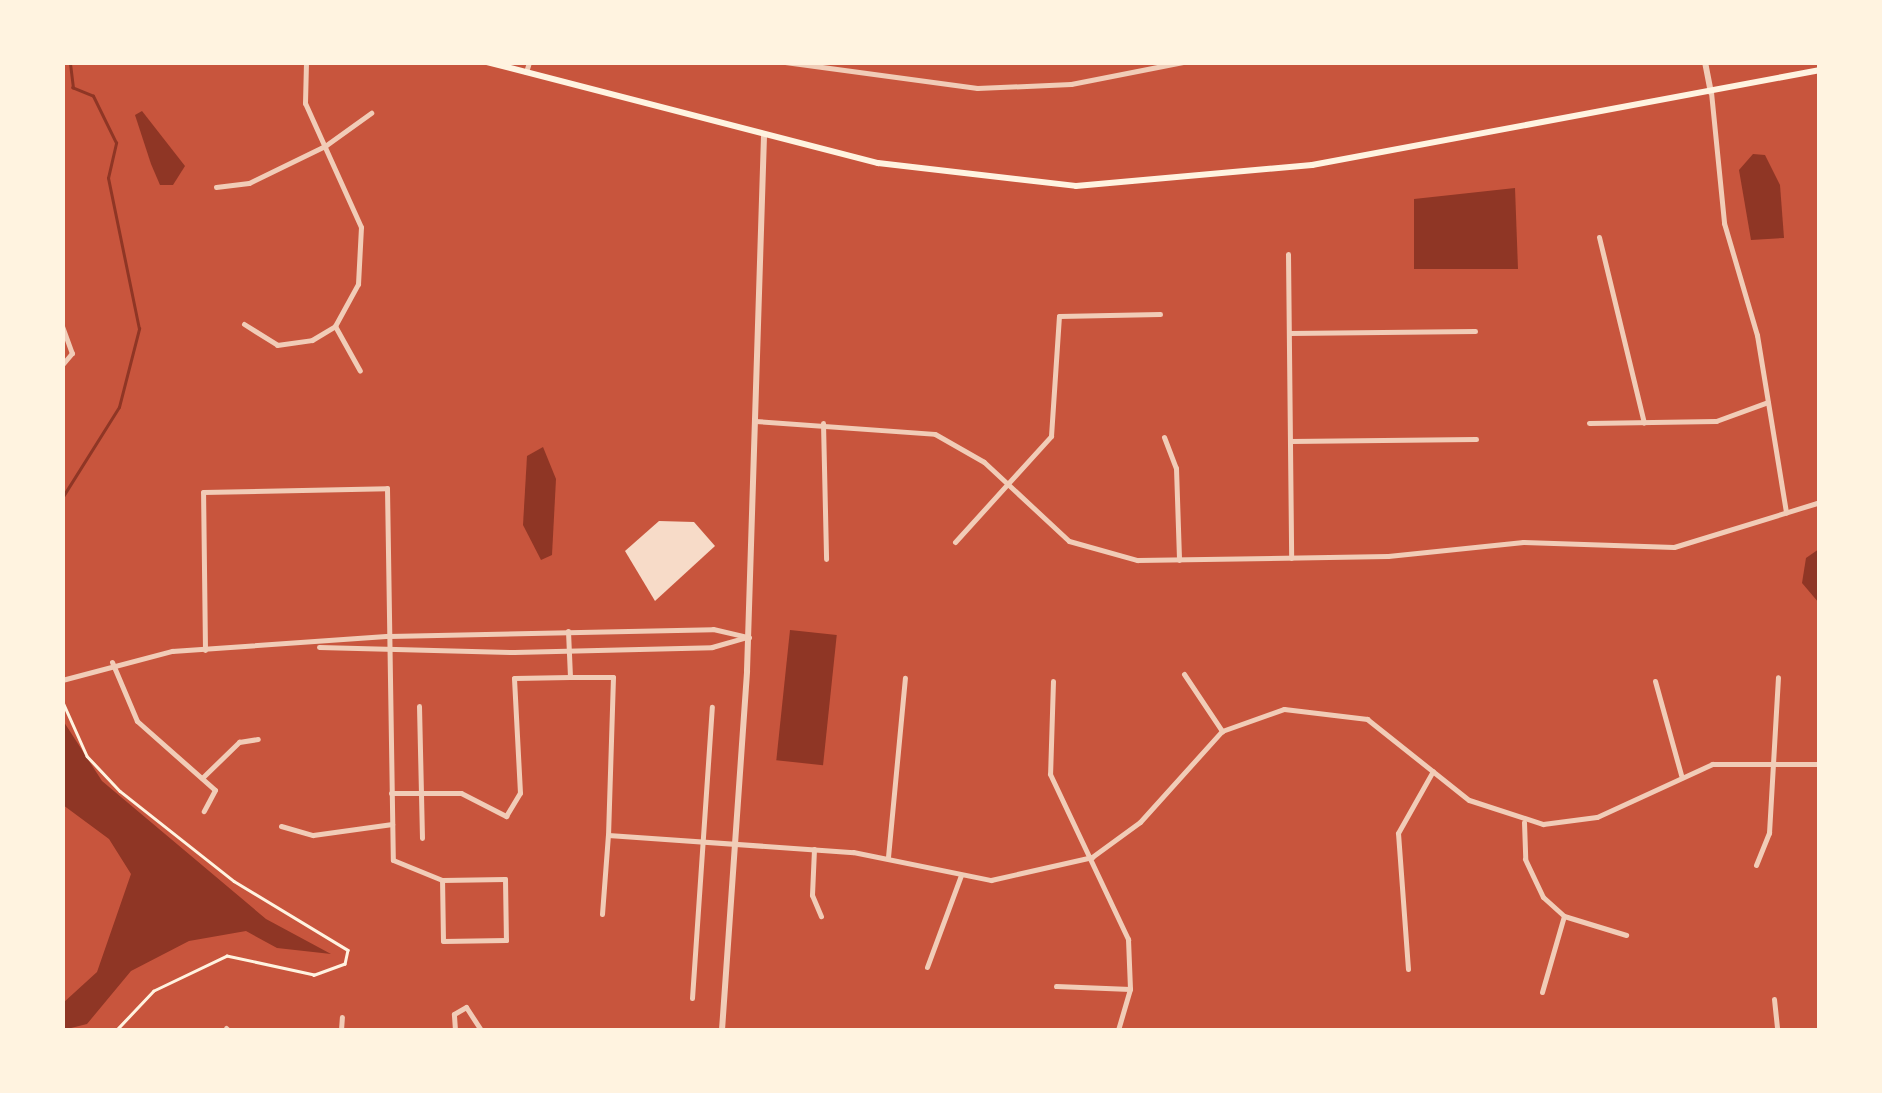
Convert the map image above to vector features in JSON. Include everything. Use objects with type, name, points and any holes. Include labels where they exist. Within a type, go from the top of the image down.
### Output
[{"type":"main road","points":[[487,62],[764,135],[928,173],[1116,186],[1330,162],[1820,70]]},
{"type":"street","points":[[244,324],[288,346],[336,326],[355,294],[363,238],[306,102],[306,62]]},
{"type":"street","points":[[526,72],[529,62]]},
{"type":"street","points":[[785,62],[978,88],[1108,80],[1183,62]]},
{"type":"street","points":[[1706,62],[1724,223],[1768,402],[1786,513]]},
{"type":"street","points":[[216,187],[249,182],[325,146],[370,113]]},
{"type":"street","points":[[722,1030],[749,636],[752,421],[764,135]]},
{"type":"street","points":[[1599,237],[1644,422]]},
{"type":"street","points":[[1288,254],[1290,558]]},
{"type":"street","points":[[955,542],[1044,452],[1056,420],[1059,316],[1160,314]]},
{"type":"street","points":[[62,326],[72,353],[62,364]]},
{"type":"street","points":[[336,326],[360,371]]},
{"type":"street","points":[[1289,333],[1475,331]]},
{"type":"street","points":[[1588,423],[1716,421],[1768,402]]},
{"type":"street","points":[[752,421],[934,434],[970,451],[1085,548],[1179,560],[1290,558],[1522,542],[1674,547],[1820,502]]},
{"type":"street","points":[[823,424],[826,559]]},
{"type":"street","points":[[1164,437],[1176,468],[1179,560]]},
{"type":"street","points":[[1290,441],[1476,439]]},
{"type":"street","points":[[205,650],[203,492],[388,488],[392,860],[442,880],[505,879],[506,940],[443,942],[442,880]]},
{"type":"street","points":[[62,680],[112,662],[205,650],[308,646],[389,636],[568,631],[749,636]]},
{"type":"street","points":[[568,631],[570,677]]},
{"type":"street","points":[[308,646],[389,653],[712,647],[749,636]]},
{"type":"street","points":[[112,662],[137,721],[217,794],[204,812]]},
{"type":"street","points":[[1184,674],[1222,731]]},
{"type":"street","points":[[392,793],[460,793],[496,818],[512,812],[520,793],[514,678],[612,676],[602,914]]},
{"type":"street","points":[[1756,865],[1767,844],[1778,677]]},
{"type":"street","points":[[888,857],[905,678]]},
{"type":"street","points":[[1053,681],[1049,770],[1124,922],[1130,989],[1118,1030]]},
{"type":"street","points":[[1655,681],[1681,775]]},
{"type":"street","points":[[419,706],[422,838]]},
{"type":"street","points":[[692,998],[712,707]]},
{"type":"street","points":[[608,835],[814,849],[888,857],[961,875],[1015,879],[1092,857],[1140,822],[1222,731],[1284,709],[1343,711],[1386,729],[1469,800],[1524,822],[1597,817],[1681,775],[1774,762],[1820,764]]},
{"type":"street","points":[[202,778],[239,742],[258,739]]},
{"type":"street","points":[[1408,969],[1398,832],[1433,771]]},
{"type":"street","points":[[1524,822],[1534,885],[1564,916],[1626,935]]},
{"type":"street","points":[[281,826],[313,835],[392,824]]},
{"type":"street","points":[[814,849],[810,884],[821,916]]},
{"type":"street","points":[[927,967],[961,875]]},
{"type":"street","points":[[1542,992],[1564,916]]},
{"type":"street","points":[[1056,986],[1130,989]]},
{"type":"street","points":[[1774,999],[1777,1030]]},
{"type":"street","points":[[454,1030],[454,1014],[466,1006],[482,1030]]},
{"type":"street","points":[[341,1030],[342,1017]]},
{"type":"path","points":[[62,700],[87,756],[120,791],[234,880],[348,950],[345,964],[314,975],[243,955],[214,960],[154,991],[118,1030]]},
{"type":"shaded area","points":[[142,111],[185,166],[173,185],[160,185],[151,164],[135,115]]},
{"type":"shaded area","points":[[1753,154],[1765,155],[1780,185],[1784,238],[1751,240],[1739,170]]},
{"type":"shaded area","points":[[1515,188],[1518,269],[1414,269],[1414,199]]},
{"type":"shaded area","points":[[543,447],[556,479],[552,555],[541,560],[523,525],[527,456]]},
{"type":"shaded area","points":[[1820,549],[1819,603],[1802,583],[1806,558]]},
{"type":"shaded area","points":[[790,630],[837,635],[823,765],[776,760]]},
{"type":"shaded area","points":[[62,719],[102,781],[266,919],[331,954],[277,948],[246,931],[189,941],[131,971],[87,1024],[63,1030],[63,1003],[97,972],[131,874],[109,839],[63,805]]},
{"type":"building","points":[[659,521],[694,522],[715,546],[655,601],[625,551]]},
{"type":"waterway","points":[[62,498],[119,407],[139,329],[108,178],[116,143],[93,96],[73,88],[70,62]]}]
